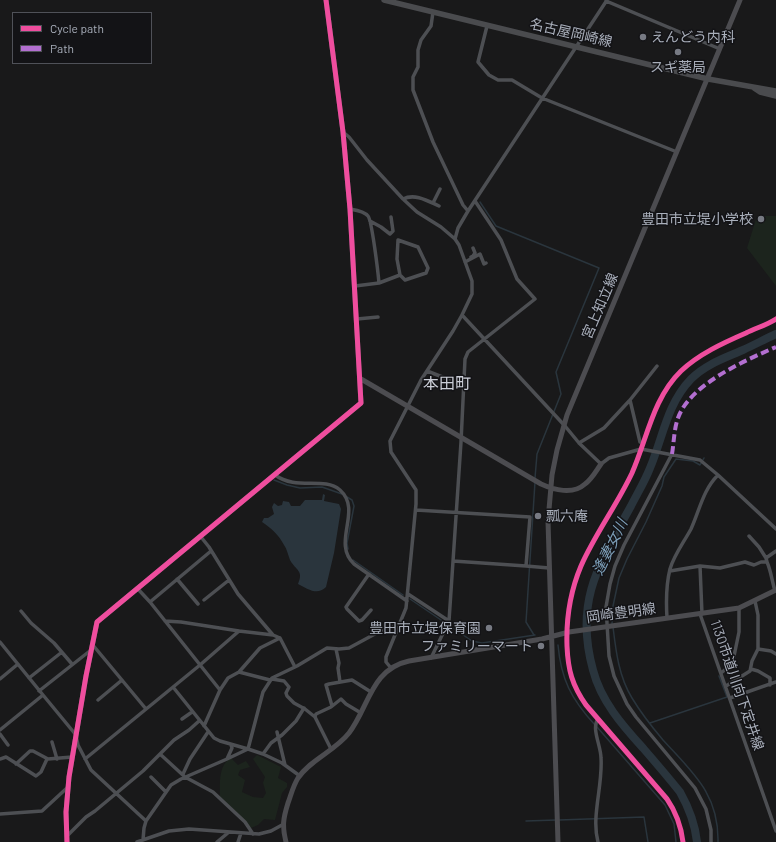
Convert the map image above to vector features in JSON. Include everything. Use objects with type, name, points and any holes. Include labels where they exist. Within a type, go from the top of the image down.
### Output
[{"type":"main road","name":"名古屋岡崎線","points":[[384,0],[708,79],[754,88],[762,88],[776,92]]},
{"type":"main road","name":"名古屋岡崎線","points":[[754,88],[760,92],[776,96]]},
{"type":"street","points":[[67,839],[66,812],[72,757],[97,622],[361,404],[361,379],[350,209],[343,132],[326,0]]},
{"type":"street","name":"宮上知立線","points":[[551,637],[548,521],[557,450],[570,408],[740,0]]},
{"type":"street","points":[[455,239],[458,228],[468,211],[606,1],[720,49]]},
{"type":"street","points":[[433,12],[430,26],[421,40],[418,50],[418,68],[413,77],[413,90],[433,142],[463,205],[468,211]]},
{"type":"street","points":[[487,26],[478,62],[489,76],[498,80],[512,80],[542,98],[677,152]]},
{"type":"street","points":[[286,842],[282,825],[284,814],[291,792],[300,776],[347,736],[380,678],[391,668],[386,662],[386,657],[400,626],[408,594],[416,510],[416,490],[396,460],[390,447],[393,435],[407,406],[427,371],[453,331],[472,294],[472,281],[459,245],[455,239],[441,227],[417,212],[403,199],[343,132]]},
{"type":"street","points":[[433,203],[440,189]]},
{"type":"street","points":[[403,199],[408,197],[419,198],[439,206]]},
{"type":"street","points":[[431,658],[448,622],[461,437],[464,359],[468,352],[535,299],[517,279],[501,240],[475,201]]},
{"type":"street","points":[[350,209],[365,213],[370,221],[379,283]]},
{"type":"street","points":[[370,221],[390,234],[393,231],[391,217]]},
{"type":"street","points":[[398,240],[418,247],[428,268],[426,273],[405,280],[400,275],[397,259],[398,240]]},
{"type":"street","points":[[465,261],[475,253],[473,248]]},
{"type":"street","points":[[465,261],[480,254],[484,264],[486,262]]},
{"type":"street","points":[[355,286],[379,283],[400,275]]},
{"type":"street","points":[[462,315],[579,443],[601,464]]},
{"type":"street","points":[[357,319],[378,317]]},
{"type":"street","points":[[683,842],[679,822],[667,799],[597,721],[575,688],[568,664],[568,615],[572,593],[582,566],[638,460],[643,442],[663,393],[680,372],[705,353],[776,319]]},
{"type":"street","points":[[579,443],[604,428],[630,400],[657,366]]},
{"type":"street","points":[[427,371],[463,385]]},
{"type":"street","points":[[361,379],[551,489],[571,490],[582,487],[590,480],[601,464],[609,458],[642,450],[700,460],[718,474],[776,529]]},
{"type":"street","points":[[630,400],[638,429],[638,437],[640,442],[643,442]]},
{"type":"street","points":[[671,454],[624,545],[615,566],[606,607],[609,656],[614,676],[627,704],[694,788],[706,810],[711,830],[711,842]]},
{"type":"street","points":[[667,618],[666,598],[673,561],[690,529],[710,482],[718,474]]},
{"type":"street","points":[[276,475],[279,478],[295,483],[323,484],[334,486],[340,490],[348,504],[349,510],[345,542],[346,553],[354,564],[407,601]]},
{"type":"street","points":[[416,510],[456,514],[530,517],[526,566]]},
{"type":"street","points":[[749,536],[759,547],[767,560],[775,591]]},
{"type":"street","points":[[201,537],[238,594],[273,635]]},
{"type":"street","points":[[150,602],[211,551]]},
{"type":"street","points":[[670,571],[700,566],[720,568],[745,562],[754,565],[767,560],[776,551]]},
{"type":"street","points":[[453,561],[549,568]]},
{"type":"street","name":"1130市道川向下定井線","points":[[700,566],[701,614],[776,831]]},
{"type":"street","points":[[369,574],[346,608],[359,620],[362,620],[371,610]]},
{"type":"street","points":[[177,579],[198,604]]},
{"type":"street","points":[[204,600],[229,580]]},
{"type":"street","points":[[137,588],[150,602],[220,690]]},
{"type":"street","name":"岡崎豊明線","points":[[391,668],[404,662],[551,637],[599,627],[740,608],[775,591]]},
{"type":"street","points":[[408,594],[448,622]]},
{"type":"street","points":[[726,686],[751,670],[752,661],[758,649],[758,615],[755,602]]},
{"type":"street","points":[[722,673],[732,664],[733,661],[739,632],[740,608]]},
{"type":"street","points":[[21,611],[31,623],[54,643],[72,664]]},
{"type":"street","points":[[165,621],[273,635],[280,638],[295,667]]},
{"type":"street","points":[[143,840],[146,821],[171,786],[184,776],[248,749],[263,692],[271,679],[327,648],[339,650],[354,646],[386,628],[400,626]]},
{"type":"street","points":[[85,759],[200,665],[239,631]]},
{"type":"street","points":[[551,637],[558,842]]},
{"type":"street","points":[[204,726],[220,690],[228,678],[239,672],[260,648],[280,638]]},
{"type":"street","points":[[0,642],[76,735],[78,745],[91,770],[146,821]]},
{"type":"street","points":[[92,644],[146,709]]},
{"type":"street","points":[[336,649],[339,663],[338,668],[340,682]]},
{"type":"street","points":[[758,649],[771,651],[776,654]]},
{"type":"street","points":[[39,691],[91,650]]},
{"type":"street","points":[[29,678],[62,652]]},
{"type":"street","points":[[0,679],[18,664]]},
{"type":"street","points":[[751,670],[758,671],[770,678],[770,685]]},
{"type":"street","points":[[239,672],[284,681],[289,687],[286,695],[294,703],[304,708],[315,717],[331,749]]},
{"type":"street","points":[[98,700],[122,680]]},
{"type":"street","points":[[332,706],[326,685],[354,680],[371,692]]},
{"type":"street","points":[[730,698],[776,682]]},
{"type":"street","points":[[173,687],[214,738],[231,745],[263,754],[300,776]]},
{"type":"street","points":[[0,730],[43,695]]},
{"type":"street","points":[[315,717],[318,713],[332,706],[340,699],[361,713]]},
{"type":"street","points":[[263,754],[271,743],[279,738],[296,721],[304,708]]},
{"type":"street","points":[[182,718],[192,712]]},
{"type":"street","points":[[67,839],[86,817],[143,771],[174,740],[199,721]]},
{"type":"street","points":[[597,721],[595,729],[602,758],[596,829],[598,842]]},
{"type":"street","points":[[184,776],[190,759],[208,732]]},
{"type":"street","points":[[277,732],[285,766]]},
{"type":"street","points":[[0,734],[8,745]]},
{"type":"street","points":[[52,742],[57,759]]},
{"type":"street","points":[[227,759],[232,748],[231,745]]},
{"type":"street","points":[[16,764],[30,751],[33,751],[47,759],[72,757]]},
{"type":"street","points":[[160,754],[184,776],[212,792],[245,822],[253,834]]},
{"type":"street","points":[[0,759],[6,757],[36,776],[41,772],[47,759]]},
{"type":"street","points":[[151,777],[166,792]]},
{"type":"street","points":[[0,814],[42,811],[68,787]]},
{"type":"street","points":[[137,842],[169,831],[189,829],[253,834],[264,833],[282,825]]},
{"type":"street","points":[[217,842],[229,832]]},
{"type":"street","points":[[238,842],[241,833]]},
{"type":"shaded area","points":[[757,216],[776,216],[776,286],[747,248]]},
{"type":"shaded area","points":[[323,494],[325,495],[324,501],[339,504],[341,509],[334,553],[326,587],[323,590],[312,591],[298,584],[300,573],[292,564],[287,550],[280,538],[262,522],[264,518],[268,518],[274,514],[272,507],[274,503],[278,506],[282,505],[283,501],[289,502],[291,506],[300,506],[305,500],[322,500]]},
{"type":"shaded area","points":[[257,755],[281,767],[278,778],[287,783],[287,787],[282,793],[275,820],[264,819],[258,825],[251,828],[220,797],[220,781],[222,770],[227,761],[231,758],[238,765],[246,761],[250,767],[240,770],[238,775],[245,780],[242,792],[253,797],[263,798],[266,793],[263,783],[265,777],[253,759]]},
{"type":"waterway","points":[[480,202],[496,226],[599,268],[556,372],[561,394],[537,454],[535,478]]},
{"type":"waterway","name":"逢妻女川","points":[[697,842],[691,816],[680,792],[627,730],[613,712],[601,692],[593,670],[588,646],[586,623],[588,603],[600,565],[646,478],[655,456],[666,421],[676,399],[691,379],[709,365],[776,334]]},
{"type":"waterway","points":[[612,624],[613,606],[619,578],[646,522],[662,486],[664,477],[676,459],[693,461],[700,465],[704,458]]},
{"type":"waterway","points":[[274,480],[300,488],[322,487],[342,494]]},
{"type":"waterway","points":[[534,635],[526,622],[535,482]]},
{"type":"waterway","points":[[347,497],[352,500],[354,506],[347,543],[348,549]]},
{"type":"waterway","points":[[353,560],[403,595]]},
{"type":"waterway","points":[[410,599],[472,641],[482,643],[535,635]]},
{"type":"waterway","points":[[613,627],[615,646],[624,682],[635,704],[663,740],[702,785],[714,810],[718,842]]},
{"type":"waterway","points":[[558,645],[559,657],[569,688],[580,706],[595,725]]},
{"type":"waterway","points":[[650,723],[727,697],[719,676]]},
{"type":"waterway","points":[[597,727],[665,805],[674,824],[676,842]]},
{"type":"waterway","points":[[559,820],[644,817],[648,842]]},
{"type":"waterway","points":[[526,821],[556,820]]},
{"type":"marked path","points":[[672,454],[678,418],[684,406],[694,394],[706,384],[735,366],[776,347]]},
{"type":"cycle path","points":[[67,842],[66,812],[69,777],[86,676],[97,622],[361,403],[350,209],[343,132],[326,0]]},
{"type":"cycle path","points":[[683,842],[678,819],[667,799],[586,705],[577,691],[570,670],[568,655],[567,625],[570,605],[574,586],[581,566],[632,473],[657,406],[671,382],[681,371],[703,354],[776,319]]},
{"type":"place","name":"えんどう内科","points":[[643,37]]},
{"type":"place","name":"スギ薬局","points":[[678,52]]},
{"type":"place","name":"豊田市立堤小学校","points":[[761,219]]},
{"type":"place","name":"瓢六庵","points":[[538,516]]},
{"type":"place","name":"豊田市立堤保育園","points":[[489,628]]},
{"type":"place","name":"ファミリーマート","points":[[541,646]]},
{"type":"district","name":"本田町","points":[[447,384]]}]
